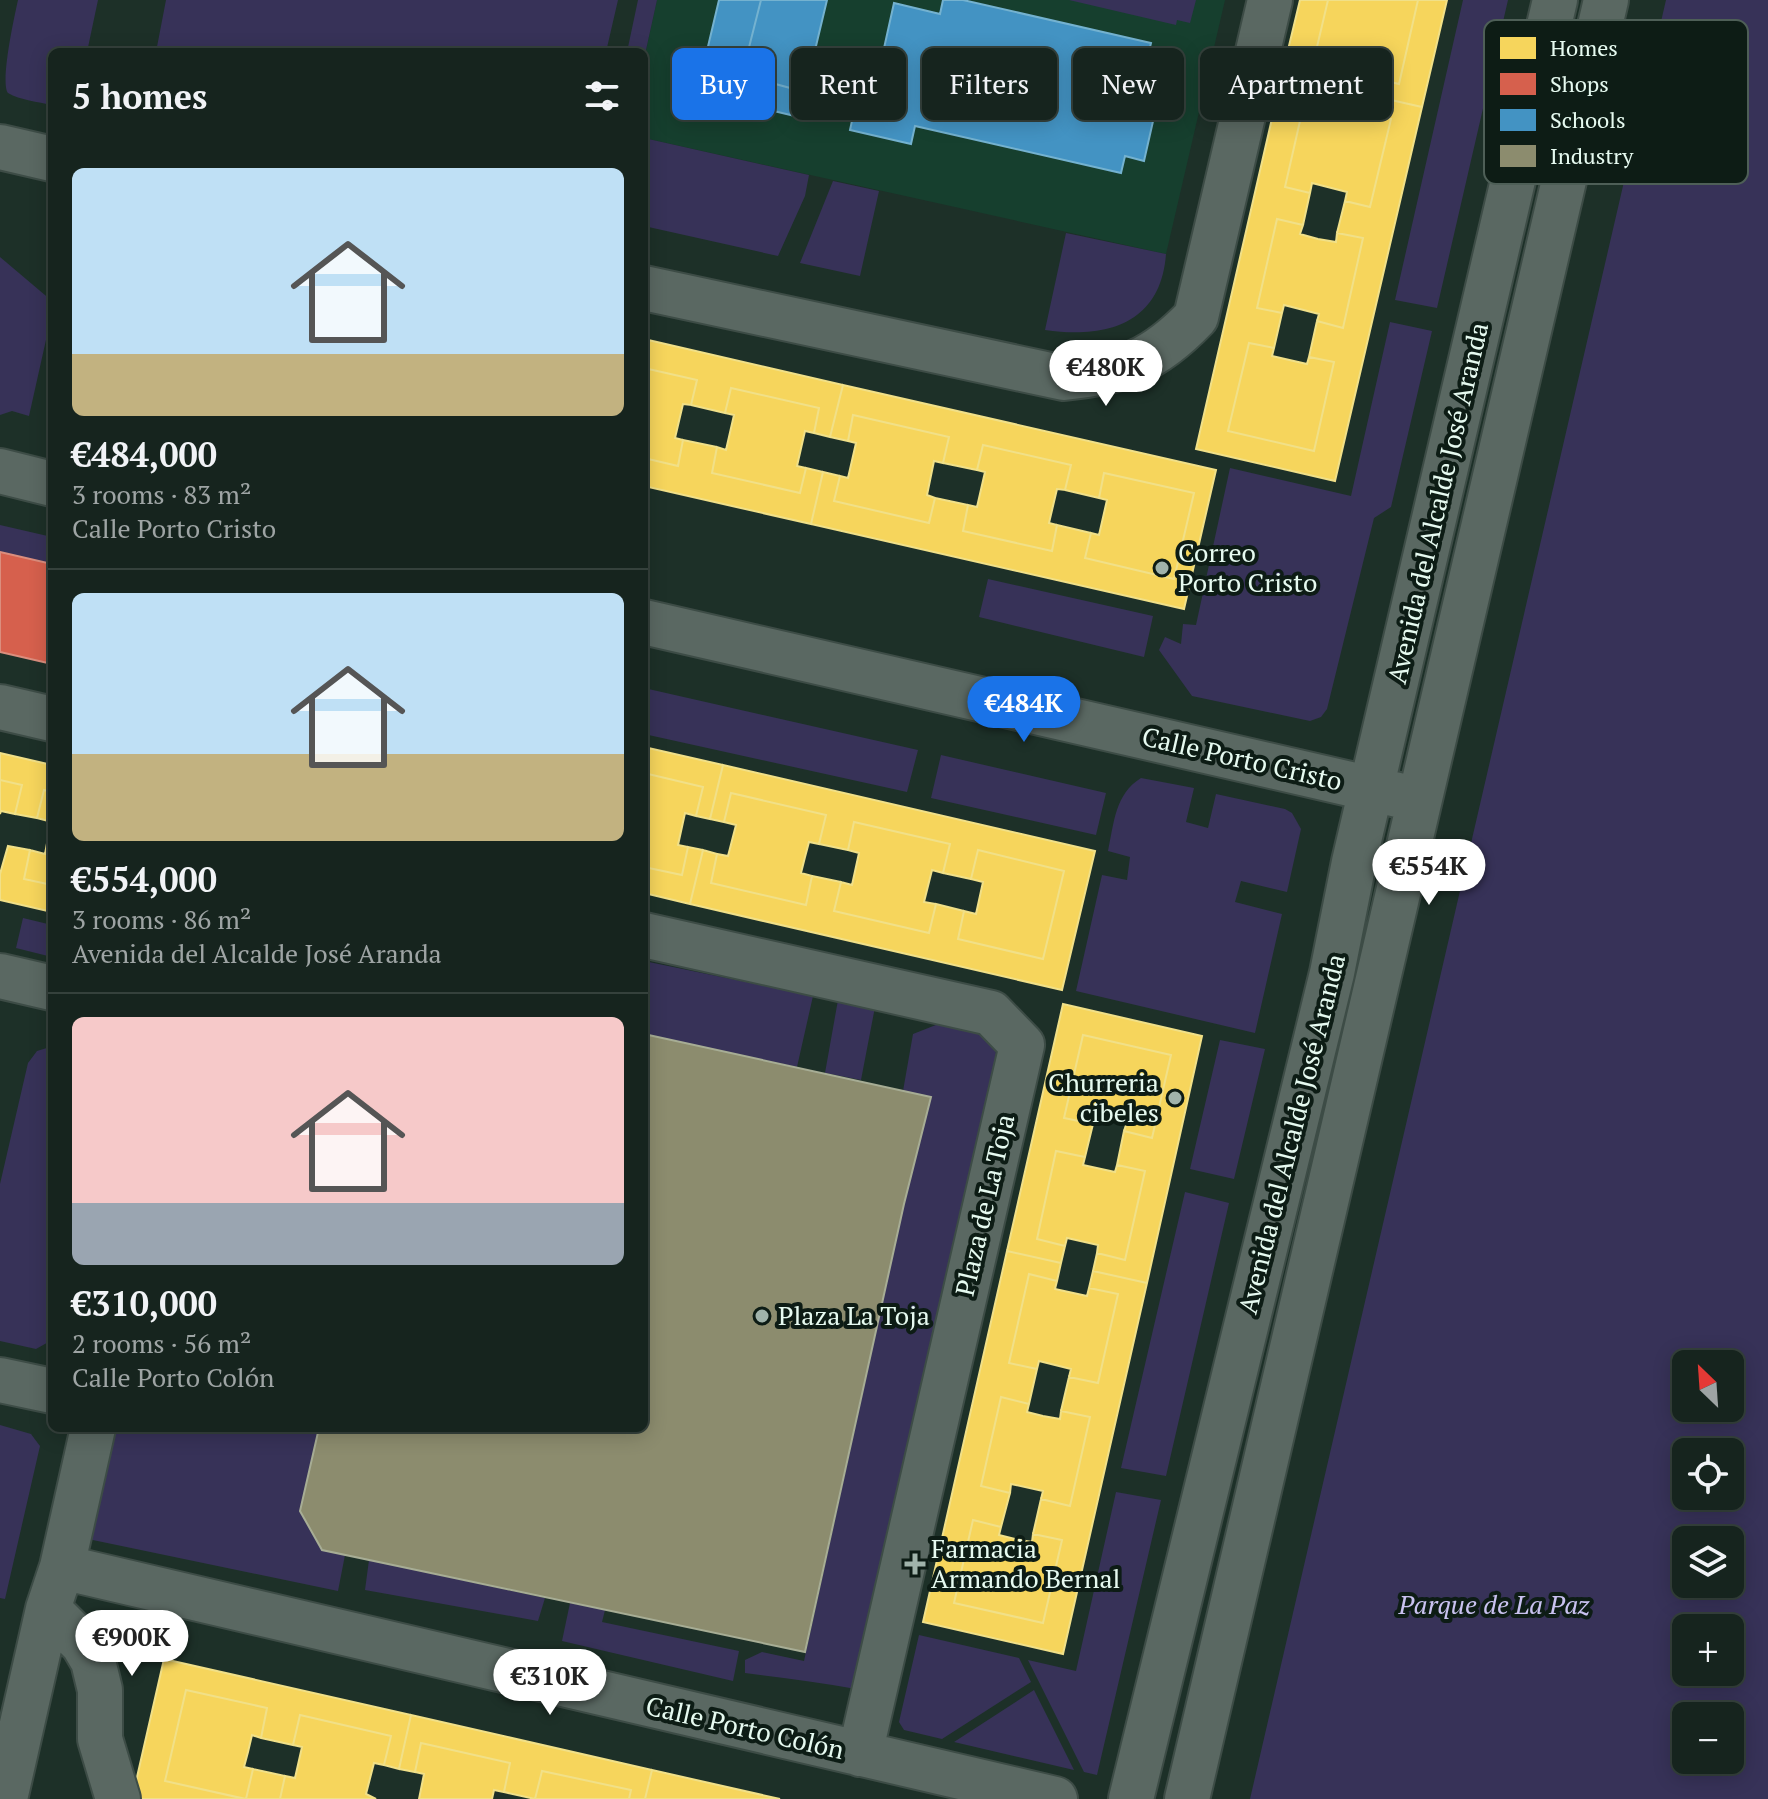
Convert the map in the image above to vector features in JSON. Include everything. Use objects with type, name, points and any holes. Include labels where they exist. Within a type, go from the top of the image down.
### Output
[{"type":"street","points":[[648,289],[1064,378],[1106,373],[1146,360],[1175,340],[1196,317],[1270,0]]},
{"type":"street","name":"Avenida del Alcalde José Aranda","points":[[1550,20],[1555,0]]},
{"type":"street","name":"Avenida del Alcalde José Aranda","points":[[1601,20],[1606,0]]},
{"type":"street","points":[[0,147],[48,158]]},
{"type":"street","name":"Avenida del Alcalde José Aranda","points":[[1131,1799],[1332,973],[1512,184]]},
{"type":"street","name":"Avenida del Alcalde José Aranda","points":[[1187,1799],[1563,184]]},
{"type":"street","points":[[0,471],[48,483]]},
{"type":"street","name":"Calle Porto Cristo","points":[[648,623],[1420,800]]},
{"type":"street","points":[[0,707],[48,718]]},
{"type":"street","name":"Plaza de La Toja","points":[[648,936],[991,1013],[1022,1045],[860,1754]]},
{"type":"street","points":[[0,976],[48,987]]},
{"type":"street","points":[[0,1380],[48,1390]]},
{"type":"street","points":[[5,1799],[92,1432]]},
{"type":"street","name":"Calle Porto Colón","points":[[62,1567],[1055,1799]]},
{"type":"street","points":[[48,1609],[83,1644],[93,1661],[100,1690],[100,1739],[118,1799]]},
{"type":"shaded area","points":[[657,0],[1225,0],[1214,48],[1200,48],[1200,108],[1166,254],[648,139],[648,48]]},
{"type":"green space","points":[[18,0],[98,0],[88,48],[48,48],[48,104],[8,93],[8,50]]},
{"type":"green space","points":[[166,0],[618,0],[607,48],[157,48]]},
{"type":"green space","points":[[638,0],[657,0],[646,48],[628,48]]},
{"type":"green space","points":[[1069,0],[1196,0],[1190,23],[1177,20],[1176,25]]},
{"type":"green space","points":[[1463,0],[1508,0],[1503,20],[1484,20],[1484,104],[1437,308],[1395,300]]},
{"type":"green space","name":"Parque de La Paz","points":[[1666,0],[1768,0],[1768,1799],[1250,1799],[1623,184],[1748,184],[1748,20],[1661,20]]},
{"type":"green space","points":[[648,139],[809,175],[805,196],[778,256],[648,227]]},
{"type":"green space","points":[[833,181],[879,191],[860,276],[800,263]]},
{"type":"green space","points":[[1066,233],[1166,254],[1162,278],[1154,297],[1142,311],[1126,322],[1089,332],[1045,330]]},
{"type":"green space","points":[[0,257],[48,298],[48,331],[29,416],[12,411],[0,415]]},
{"type":"green space","points":[[1390,322],[1432,331],[1391,507],[1374,518],[1327,709],[1321,717],[1310,721],[1192,696],[1159,650],[1165,637],[1181,644],[1183,624],[1196,625],[1230,468],[1351,496]]},
{"type":"green space","points":[[0,525],[48,536],[48,563],[0,552]]},
{"type":"green space","points":[[988,579],[1153,616],[1144,657],[979,617]]},
{"type":"green space","points":[[648,689],[918,750],[907,792],[648,735]]},
{"type":"green space","points":[[941,755],[1106,793],[1096,835],[931,798]]},
{"type":"green space","points":[[1141,778],[1194,788],[1186,822],[1208,828],[1216,794],[1285,809],[1292,813],[1301,829],[1287,892],[1241,881],[1235,902],[1282,914],[1255,1033],[1076,991],[1102,875],[1127,880],[1130,857],[1108,851],[1121,801]]},
{"type":"green space","points":[[23,918],[48,924],[48,956],[16,948]]},
{"type":"green space","points":[[648,962],[813,996],[797,1067],[648,1035]]},
{"type":"green space","points":[[838,1000],[875,1007],[861,1080],[825,1073]]},
{"type":"green space","points":[[946,1021],[971,1027],[995,1043],[996,1055],[856,1689],[745,1673],[745,1660],[762,1652],[804,1661],[930,1097],[903,1091],[913,1034]]},
{"type":"green space","points":[[1220,1040],[1265,1049],[1234,1179],[1190,1169]]},
{"type":"green space","points":[[48,1048],[48,1342],[36,1349],[0,1341],[0,1184],[28,1063],[37,1051]]},
{"type":"green space","points":[[1185,1192],[1229,1203],[1166,1476],[1121,1468]]},
{"type":"green space","points":[[0,1425],[31,1434],[40,1446],[5,1599],[0,1598]]},
{"type":"green space","points":[[112,1432],[318,1432],[300,1511],[322,1550],[345,1555],[338,1591],[88,1539]]},
{"type":"green space","points":[[1116,1492],[1161,1500],[1097,1775],[1084,1772],[1028,1660],[1076,1671]]},
{"type":"green space","points":[[369,1560],[545,1598],[538,1621],[365,1590]]},
{"type":"green space","points":[[570,1603],[605,1610],[602,1622],[739,1651],[733,1681],[562,1641]]},
{"type":"green space","points":[[919,1635],[1019,1658],[1031,1682],[942,1739],[904,1730],[899,1722]]},
{"type":"green space","points":[[1034,1690],[1074,1770],[954,1742]]},
{"type":"building: Homes","points":[[1300,0],[1328,0],[1317,48],[1288,48]]},
{"type":"building: Homes","points":[[1328,0],[1418,0],[1399,84],[1392,82],[1392,48],[1317,48]]},
{"type":"building: Homes","points":[[1418,0],[1447,0],[1422,107],[1392,100],[1392,82],[1399,84]]},
{"type":"building: Homes","points":[[1392,100],[1422,107],[1335,481],[1196,449],[1272,120],[1300,120],[1285,187],[1310,193],[1303,225],[1277,219],[1257,308],[1282,313],[1274,348],[1249,343],[1228,431],[1314,451],[1334,362],[1309,357],[1317,321],[1343,328],[1363,238],[1337,233],[1345,201],[1370,207],[1392,120]]},
{"type":"building: Homes","points":[[1300,120],[1391,120],[1370,207],[1345,201],[1347,192],[1312,183],[1310,193],[1285,187]]},
{"type":"building: Homes","points":[[1277,219],[1303,225],[1300,234],[1318,239],[1336,242],[1337,233],[1363,238],[1343,328],[1317,321],[1319,314],[1284,305],[1282,313],[1257,308]]},
{"type":"building: Homes","points":[[648,340],[843,385],[830,437],[814,433],[819,408],[731,388],[725,413],[691,405],[697,380],[648,369]]},
{"type":"building: Homes","points":[[1249,343],[1274,348],[1272,356],[1307,364],[1309,357],[1334,362],[1314,451],[1228,431]]},
{"type":"building: Homes","points":[[648,369],[697,380],[691,405],[683,404],[675,438],[683,440],[678,466],[648,459]]},
{"type":"building: Homes","points":[[843,385],[1216,470],[1184,609],[811,524],[823,472],[840,476],[834,501],[929,523],[935,498],[968,505],[963,531],[1052,551],[1057,525],[1091,533],[1085,558],[1174,579],[1194,493],[1104,473],[1099,498],[1065,490],[1071,465],[983,445],[977,470],[943,463],[949,437],[853,415],[848,441],[830,437]]},
{"type":"building: Homes","points":[[731,388],[819,408],[814,433],[805,431],[797,466],[806,468],[800,493],[712,473],[717,447],[726,450],[734,415],[725,413]]},
{"type":"building: Homes","points":[[853,415],[949,437],[943,463],[934,461],[927,495],[935,498],[929,523],[834,501],[840,476],[848,478],[856,443],[848,441]]},
{"type":"building: Homes","points":[[683,440],[717,447],[712,473],[800,493],[806,468],[823,472],[811,524],[648,487],[648,459],[678,466]]},
{"type":"building: Homes","points":[[983,445],[1071,465],[1065,490],[1057,489],[1049,523],[1057,525],[1052,551],[963,531],[968,505],[977,507],[985,472],[977,470]]},
{"type":"building: Homes","points":[[1104,473],[1194,493],[1174,579],[1085,558],[1091,533],[1099,535],[1107,500],[1099,498]]},
{"type":"building: Homes","points":[[648,748],[723,765],[710,819],[696,816],[703,787],[648,774]]},
{"type":"building: Homes","points":[[0,753],[48,764],[48,791],[44,790],[37,818],[15,814],[22,785],[0,780]]},
{"type":"building: Homes","points":[[723,765],[1095,851],[1062,990],[690,904],[703,850],[717,854],[711,883],[806,905],[812,876],[841,882],[834,911],[929,933],[936,904],[964,911],[958,939],[1043,959],[1064,871],[978,850],[971,879],[943,873],[950,844],[854,822],[848,850],[819,844],[826,815],[731,793],[724,822],[710,819]]},
{"type":"building: Homes","points":[[648,774],[703,787],[696,816],[685,813],[678,845],[688,847],[682,875],[648,868]]},
{"type":"building: Homes","points":[[0,780],[22,785],[15,814],[1,811],[0,814]]},
{"type":"building: Homes","points":[[44,790],[48,791],[48,821],[37,818]]},
{"type":"building: Homes","points":[[731,793],[826,815],[819,844],[809,842],[801,873],[812,876],[806,905],[711,883],[717,854],[728,856],[736,825],[724,822]]},
{"type":"building: Homes","points":[[854,822],[950,844],[943,873],[932,870],[924,902],[936,904],[929,933],[834,911],[841,882],[852,885],[859,853],[848,850]]},
{"type":"building: Homes","points":[[48,840],[48,884],[24,879],[30,850],[45,854]]},
{"type":"building: Homes","points":[[8,846],[30,850],[24,879],[48,884],[48,911],[0,900],[0,874]]},
{"type":"building: Homes","points":[[688,847],[703,850],[690,904],[648,894],[648,868],[682,875]]},
{"type":"building: Homes","points":[[978,850],[1064,871],[1043,959],[958,939],[964,911],[976,914],[983,882],[971,879]]},
{"type":"building: Homes","points":[[1063,1004],[1202,1036],[1147,1283],[1093,1271],[1097,1253],[1125,1260],[1145,1171],[1117,1165],[1124,1131],[1152,1138],[1171,1055],[1083,1035],[1064,1118],[1093,1124],[1085,1157],[1056,1151],[1037,1239],[1065,1246],[1061,1263],[1007,1251]]},
{"type":"building: Homes","points":[[1083,1035],[1171,1055],[1152,1138],[1124,1131],[1127,1122],[1095,1114],[1093,1124],[1064,1118]]},
{"type":"building: Homes","points":[[1056,1151],[1085,1157],[1083,1165],[1115,1172],[1117,1165],[1145,1171],[1125,1260],[1097,1253],[1098,1245],[1067,1238],[1065,1246],[1037,1239]]},
{"type":"building: Homes","points":[[1007,1251],[1061,1263],[1057,1281],[1029,1274],[1009,1363],[1037,1369],[1029,1404],[1001,1397],[981,1486],[1010,1493],[1001,1527],[973,1520],[954,1603],[1043,1623],[1062,1540],[1033,1534],[1041,1499],[1070,1506],[1090,1417],[1061,1411],[1069,1377],[1098,1383],[1118,1294],[1089,1288],[1093,1271],[1147,1283],[1063,1654],[923,1622]]},
{"type":"building: Homes","points":[[1029,1274],[1057,1281],[1055,1289],[1087,1296],[1089,1288],[1118,1294],[1098,1383],[1069,1377],[1071,1369],[1039,1361],[1037,1369],[1009,1363]]},
{"type":"building: Homes","points":[[1001,1397],[1029,1404],[1027,1412],[1043,1416],[1060,1419],[1061,1411],[1090,1417],[1070,1506],[1041,1499],[1043,1491],[1011,1484],[1010,1493],[981,1486]]},
{"type":"building: Homes","points":[[973,1520],[1001,1527],[999,1535],[1015,1539],[1032,1542],[1033,1534],[1062,1540],[1043,1623],[954,1603]]},
{"type":"building: Homes","points":[[164,1659],[411,1715],[399,1769],[384,1765],[391,1736],[300,1715],[293,1745],[261,1738],[267,1708],[186,1690],[165,1781],[245,1799],[132,1799]]},
{"type":"building: Homes","points":[[186,1690],[267,1708],[261,1738],[252,1735],[244,1767],[253,1769],[246,1799],[165,1781]]},
{"type":"building: Homes","points":[[300,1715],[391,1736],[384,1765],[374,1763],[366,1794],[376,1799],[280,1799],[285,1776],[295,1778],[302,1747],[293,1745]]},
{"type":"building: Homes","points":[[411,1715],[652,1770],[645,1799],[629,1799],[631,1790],[542,1771],[535,1799],[504,1792],[510,1763],[421,1743],[415,1772],[399,1769]]},
{"type":"building: Homes","points":[[421,1743],[510,1763],[504,1792],[494,1790],[492,1799],[419,1799],[424,1774],[415,1772]]},
{"type":"building: Homes","points":[[253,1769],[285,1776],[280,1799],[246,1799]]},
{"type":"building: Homes","points":[[652,1770],[780,1799],[645,1799]]},
{"type":"building: Homes","points":[[542,1771],[631,1790],[629,1799],[535,1799]]},
{"type":"building: Shops","points":[[0,552],[48,563],[48,663],[0,652]]},
{"type":"building: Schools","points":[[719,0],[761,0],[749,48],[708,48]]},
{"type":"building: Schools","points":[[761,0],[827,0],[816,48],[791,48],[791,88],[775,84],[775,48],[749,48]]},
{"type":"building: Schools","points":[[943,0],[963,0],[1151,43],[1150,48],[1073,48],[1073,120],[1153,120],[1144,161],[1125,156],[1121,173],[915,126],[911,144],[850,130],[852,120],[906,120],[906,48],[884,48],[894,3],[940,14]]},
{"type":"building: Schools","points":[[775,84],[791,88],[791,115],[775,111]]},
{"type":"building: Industry","name":"Plaza La Toja","points":[[648,1035],[931,1097],[904,1204],[805,1652],[322,1550],[300,1511],[318,1432],[648,1432]]},
{"type":"place","name":"Correo Porto Cristo","points":[[1162,568]]},
{"type":"place","name":"Churreria cibeles","points":[[1175,1098]]},
{"type":"place","name":"Plaza La Toja","points":[[762,1316]]},
{"type":"place","name":"Farmacia Armando Bernal","points":[[915,1564]]}]
